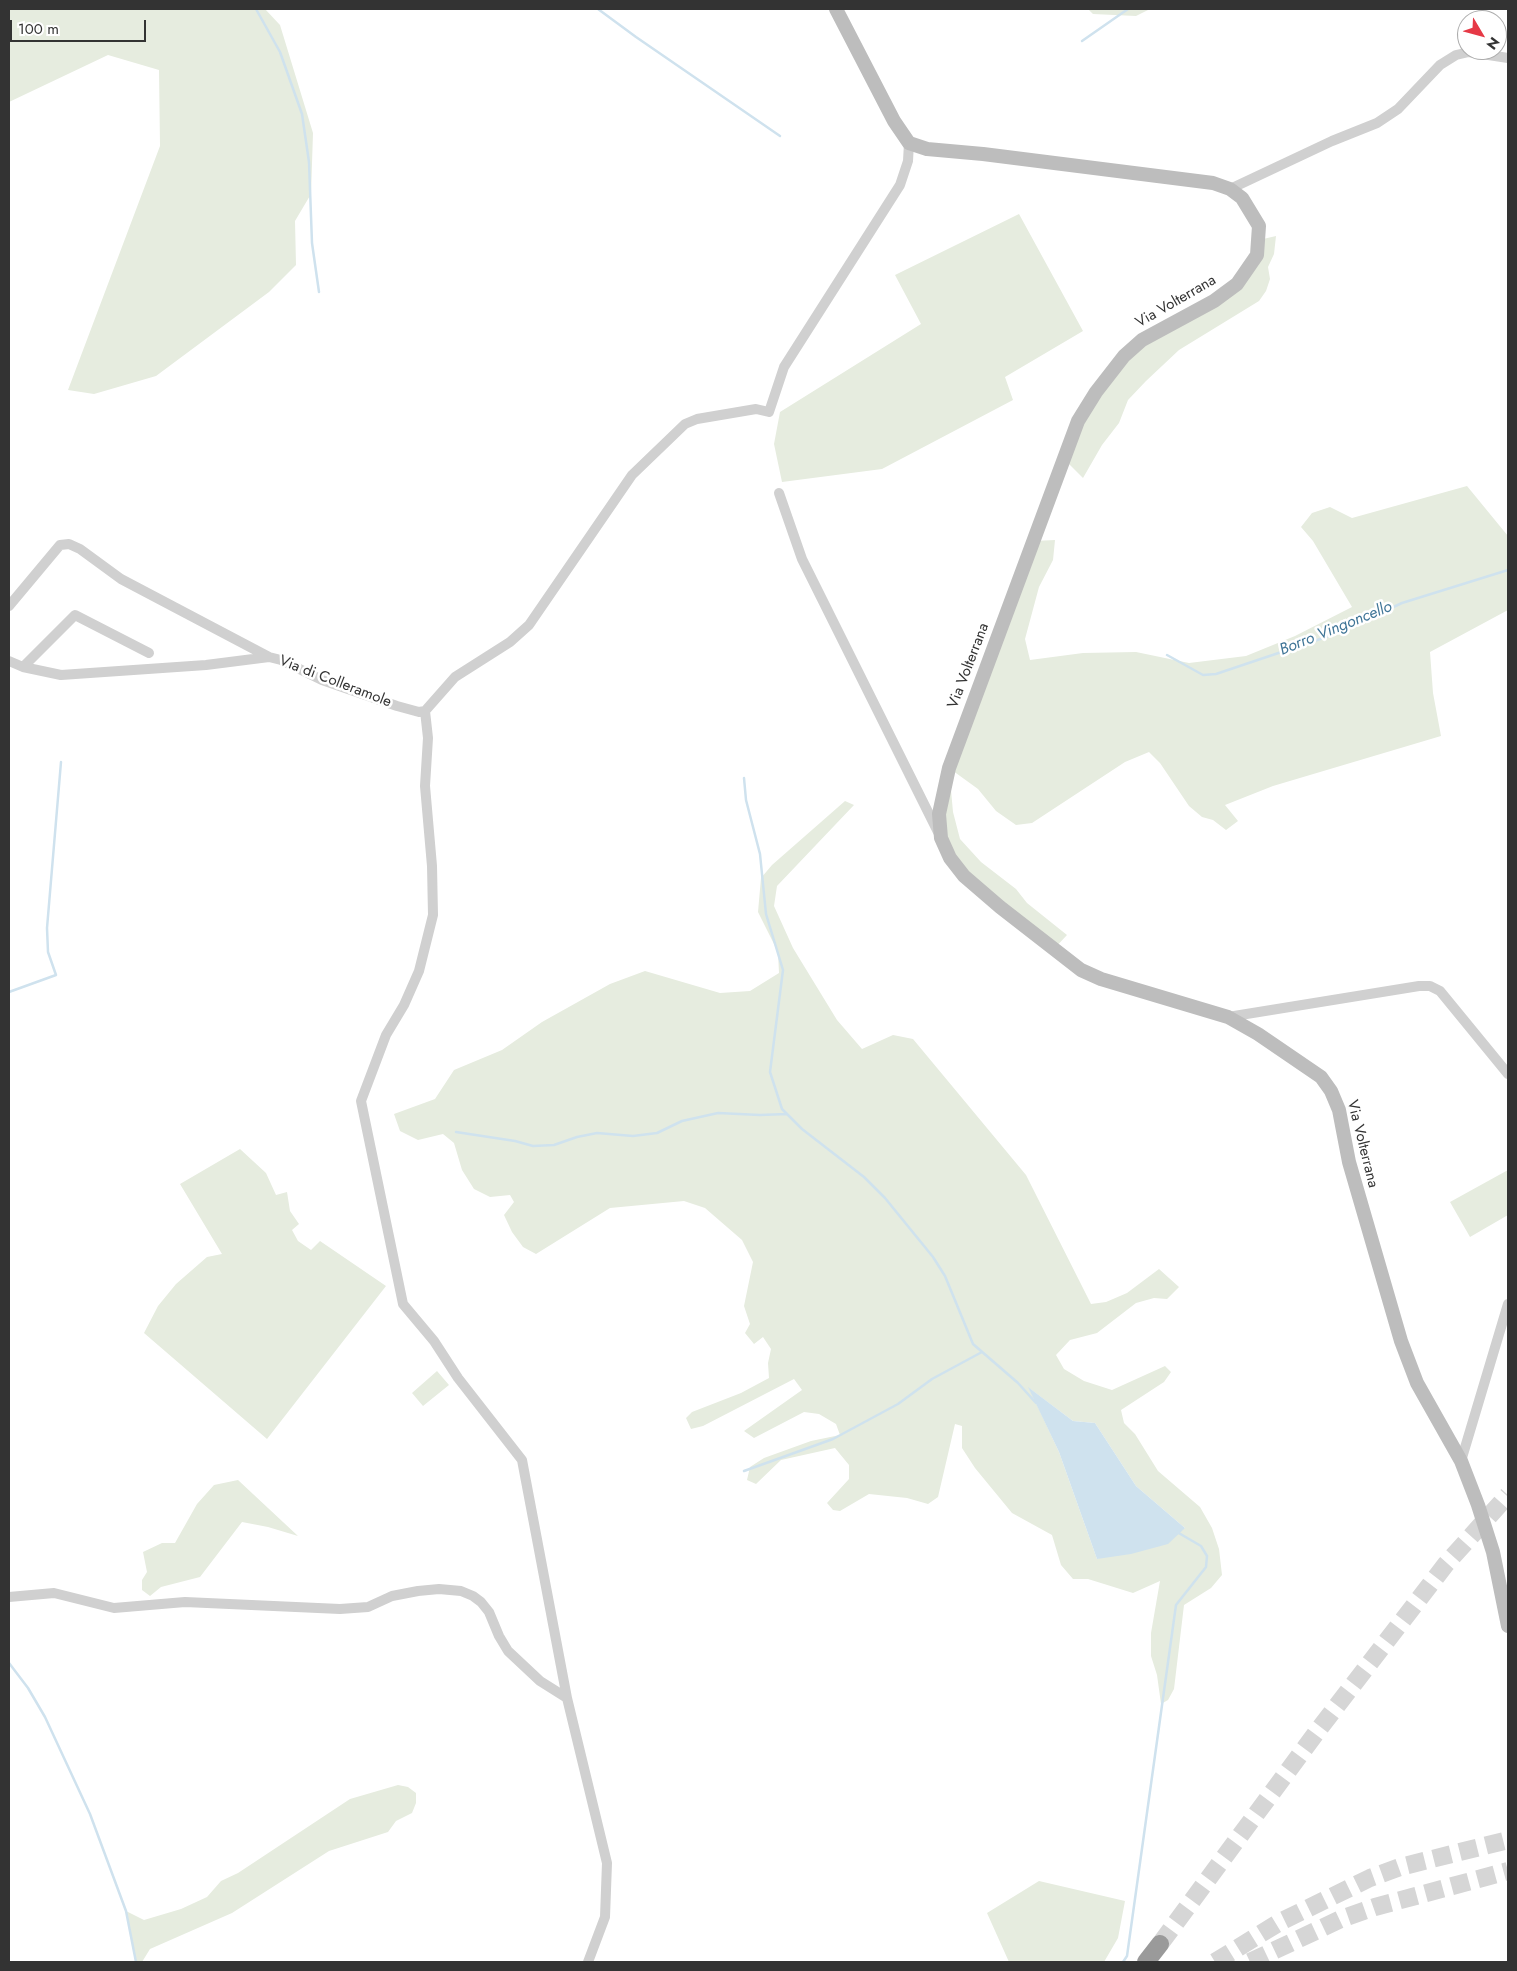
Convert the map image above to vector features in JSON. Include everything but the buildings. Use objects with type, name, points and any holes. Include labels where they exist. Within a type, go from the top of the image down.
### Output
[{"type":"highway","points":[[1146,1962],[1160,1944]]},
{"type":"main road","points":[[836,9],[894,121],[909,143]]},
{"type":"main road","name":"Via Volterrana","points":[[909,143],[927,149],[1181,177],[1213,183],[1230,189],[1242,198],[1259,226],[1256,255],[1238,284],[1214,301],[1142,340],[1124,356],[1096,392],[1078,421],[949,768],[939,814],[941,838],[950,858],[964,876],[1000,907],[1081,970],[1101,978],[1228,1017],[1258,1034],[1321,1077],[1331,1091],[1339,1110],[1349,1162],[1401,1341],[1417,1383],[1461,1461],[1478,1505],[1493,1552],[1508,1626]]},
{"type":"street","points":[[1230,189],[1332,141],[1377,123],[1398,109],[1440,65],[1456,55],[1469,52],[1508,58]]},
{"type":"street","points":[[588,1962],[605,1917],[607,1863],[567,1698],[522,1460],[458,1378],[434,1341],[403,1304],[361,1101],[386,1035],[404,1005],[419,972],[433,915],[432,866],[425,786],[428,738],[426,711],[455,677],[510,642],[529,625],[632,474],[685,424],[697,419],[756,409],[769,412],[784,367],[900,185],[908,161],[909,143]]},
{"type":"street","name":"Via Volterrana","points":[[779,493],[802,558],[941,838]]},
{"type":"street","points":[[9,606],[32,581],[60,545],[69,544],[80,549],[120,579],[269,657]]},
{"type":"street","points":[[22,667],[75,615],[149,653]]},
{"type":"street","name":"Via di Colleramole","points":[[9,661],[22,667],[61,675],[206,665],[269,657],[281,660],[322,680],[420,712],[426,711]]},
{"type":"street","points":[[1228,1017],[1419,986],[1430,986],[1440,991],[1508,1074]]},
{"type":"street","points":[[1461,1461],[1508,1304]]},
{"type":"street","points":[[9,1597],[54,1593],[114,1608],[185,1602],[340,1609],[368,1607],[392,1596],[418,1591],[438,1589],[461,1591],[481,1602],[489,1612],[508,1651],[540,1681],[567,1698]]},
{"type":"shaded area","points":[[9,9],[265,9],[280,25],[313,133],[311,194],[295,221],[296,265],[269,292],[156,376],[94,394],[68,390],[160,146],[159,70],[108,55],[9,102]]},
{"type":"shaded area","points":[[1088,9],[1150,9],[1136,16],[1093,14]]},
{"type":"shaded area","points":[[1019,214],[1083,331],[1005,377],[1013,400],[882,469],[782,482],[774,444],[780,412],[921,324],[895,275]]},
{"type":"shaded area","points":[[1276,236],[1274,254],[1268,267],[1270,279],[1266,291],[1259,301],[1179,350],[1146,381],[1128,400],[1119,423],[1102,445],[1083,478],[1064,459],[1078,421],[1124,356],[1237,284],[1259,240]]},
{"type":"shaded area","points":[[1467,486],[1508,536],[1508,610],[1430,652],[1433,693],[1441,736],[1273,786],[1225,805],[1238,821],[1226,830],[1213,820],[1202,817],[1189,806],[1160,763],[1149,752],[1125,762],[1032,823],[1016,825],[996,811],[978,789],[949,768],[1034,541],[1055,540],[1053,560],[1039,587],[1025,639],[1030,660],[1083,653],[1136,652],[1189,663],[1246,656],[1295,636],[1352,607],[1313,541],[1301,527],[1312,513],[1330,507],[1352,518]]},
{"type":"shaded area","points":[[949,768],[953,812],[960,839],[981,862],[1016,889],[1027,903],[1067,935],[1053,950],[998,907],[950,857],[941,838],[939,814],[942,791]]},
{"type":"shaded area","points":[[845,801],[854,805],[777,886],[774,906],[793,948],[837,1020],[862,1049],[893,1035],[913,1039],[1026,1175],[1091,1304],[1106,1302],[1127,1293],[1159,1269],[1179,1287],[1167,1299],[1154,1298],[1136,1303],[1097,1333],[1070,1340],[1056,1355],[1064,1369],[1084,1381],[1112,1390],[1165,1366],[1171,1372],[1164,1382],[1121,1410],[1124,1423],[1135,1434],[1158,1471],[1200,1507],[1212,1528],[1219,1549],[1222,1575],[1211,1588],[1184,1605],[1174,1689],[1168,1700],[1161,1704],[1157,1675],[1151,1656],[1151,1633],[1160,1581],[1133,1593],[1088,1579],[1073,1579],[1061,1565],[1052,1535],[1012,1513],[975,1468],[962,1448],[962,1426],[955,1424],[938,1497],[928,1504],[907,1498],[869,1494],[840,1511],[833,1510],[827,1503],[849,1479],[849,1465],[835,1448],[781,1460],[756,1484],[747,1480],[750,1467],[764,1458],[811,1441],[840,1435],[836,1424],[819,1414],[804,1412],[754,1438],[744,1431],[802,1390],[794,1379],[703,1426],[691,1429],[686,1418],[692,1412],[741,1393],[769,1378],[768,1363],[771,1349],[763,1337],[754,1344],[745,1333],[750,1324],[744,1306],[753,1262],[742,1240],[705,1208],[684,1201],[610,1208],[536,1254],[523,1247],[512,1232],[504,1215],[514,1202],[510,1195],[490,1197],[474,1189],[462,1170],[454,1143],[443,1134],[418,1140],[400,1131],[394,1114],[435,1099],[454,1070],[502,1050],[542,1022],[610,984],[645,971],[720,993],[750,991],[779,973],[778,952],[758,912],[761,878],[772,865]],"holes":[[[1029,1388],[1073,1421],[1095,1423],[1136,1486],[1185,1528],[1097,1559],[1059,1452]]]},
{"type":"shaded area","points":[[240,1149],[266,1173],[276,1195],[287,1192],[290,1211],[299,1224],[292,1230],[298,1241],[311,1250],[320,1241],[386,1286],[267,1439],[144,1333],[158,1306],[176,1284],[207,1257],[222,1254],[180,1184]]},
{"type":"shaded area","points":[[1508,1170],[1508,1215],[1470,1237],[1450,1202]]},
{"type":"shaded area","points":[[437,1371],[449,1385],[423,1406],[412,1393]]},
{"type":"shaded area","points":[[238,1480],[298,1536],[242,1522],[200,1577],[161,1587],[150,1596],[142,1590],[142,1580],[147,1572],[143,1552],[162,1543],[175,1543],[197,1504],[214,1485]]},
{"type":"shaded area","points":[[398,1785],[408,1787],[416,1793],[416,1803],[412,1813],[396,1821],[388,1832],[329,1851],[232,1913],[150,1949],[142,1962],[136,1962],[126,1911],[144,1920],[181,1909],[207,1897],[221,1881],[238,1873],[350,1799]]},
{"type":"shaded area","points":[[1039,1881],[1125,1901],[1118,1938],[1104,1962],[1009,1962],[987,1913]]},
{"type":"water","points":[[1028,1387],[1073,1421],[1095,1423],[1136,1486],[1185,1528],[1168,1544],[1131,1554],[1097,1559],[1059,1452]]},
{"type":"waterway","points":[[256,9],[280,52],[302,114],[309,162],[312,243],[319,292]]},
{"type":"waterway","points":[[598,9],[780,136]]},
{"type":"waterway","points":[[1082,41],[1128,9]]},
{"type":"waterway","name":"Borro Vingoncello","points":[[1167,655],[1203,675],[1216,674],[1335,634],[1402,603],[1508,570]]},
{"type":"waterway","points":[[9,992],[56,975],[48,952],[47,928],[61,762]]},
{"type":"waterway","points":[[744,778],[746,800],[760,854],[766,914],[783,970],[770,1072],[782,1109],[802,1129],[864,1177],[885,1198],[933,1257],[945,1276],[973,1344],[1018,1383],[1036,1403]]},
{"type":"waterway","points":[[456,1132],[515,1141],[533,1146],[554,1145],[577,1137],[597,1133],[633,1136],[657,1133],[682,1121],[718,1113],[787,1114]]},
{"type":"waterway","points":[[744,1471],[833,1439],[898,1404],[932,1379],[982,1352]]},
{"type":"waterway","points":[[1123,1962],[1127,1956],[1176,1605],[1206,1567],[1207,1556],[1201,1546],[1177,1532]]},
{"type":"waterway","points":[[9,1663],[28,1688],[45,1717],[90,1814],[126,1911],[136,1962]]},
{"type":"tunnel","points":[[1160,1944],[1319,1729],[1446,1564],[1508,1495]]},
{"type":"tunnel","points":[[1215,1962],[1280,1922],[1370,1878],[1400,1867],[1508,1840]]},
{"type":"tunnel","points":[[1250,1962],[1341,1919],[1375,1907],[1508,1871]]}]
